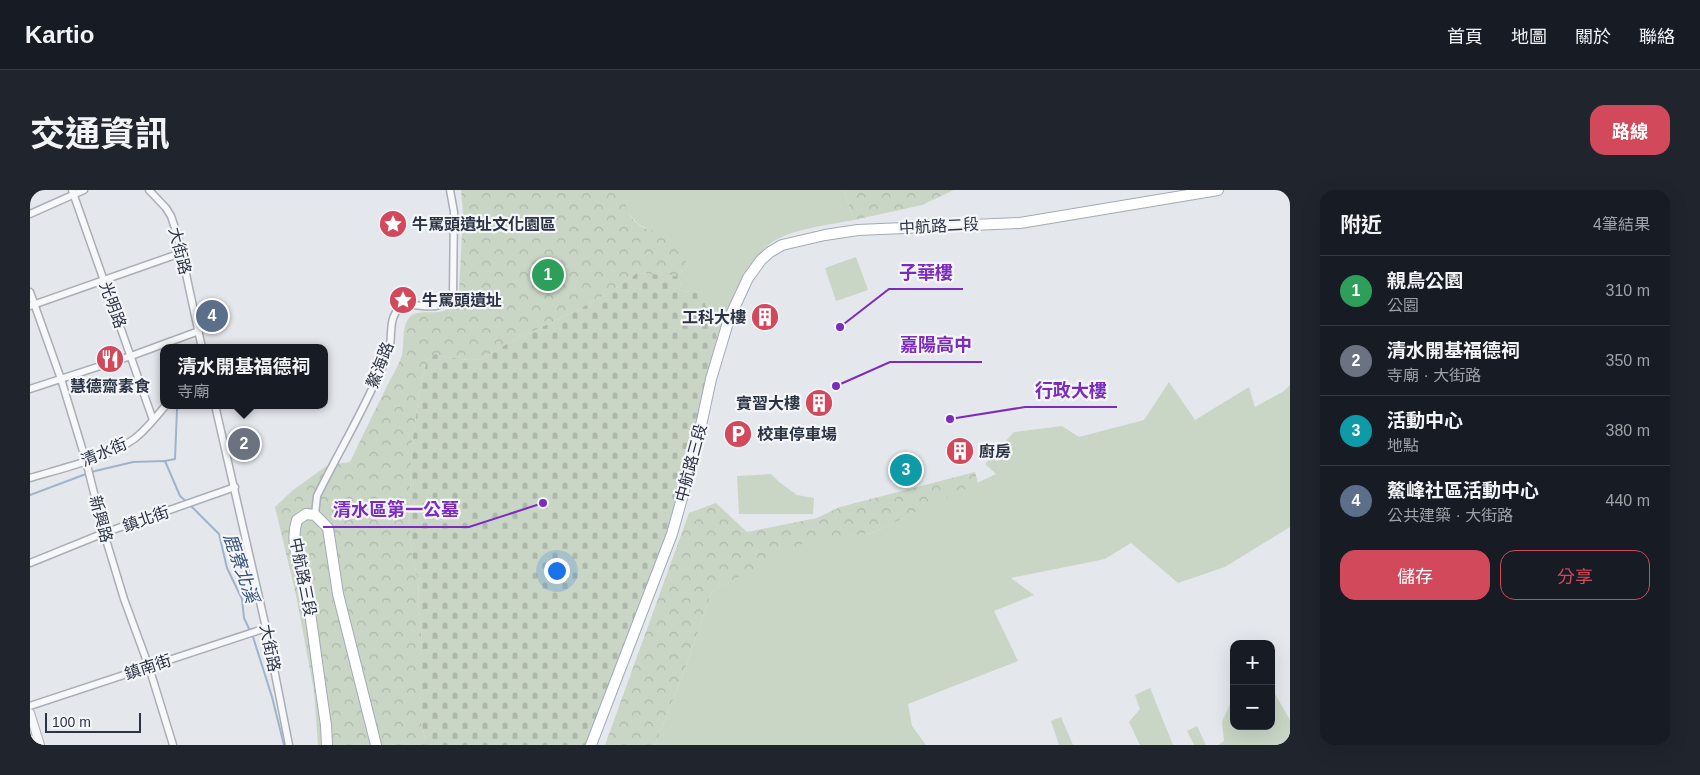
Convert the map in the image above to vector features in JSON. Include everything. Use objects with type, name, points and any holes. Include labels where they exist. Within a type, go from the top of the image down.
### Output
[{"type":"main road","name":"中航路二段","points":[[720,348],[729,319],[748,278],[760,260],[782,245],[858,230],[1020,223],[1218,190]]},
{"type":"main road","name":"中航路三段","points":[[592,745],[672,534],[697,444],[720,348]]},
{"type":"main road","name":"中航路三段","points":[[327,745],[326,725],[309,604],[295,548],[294,529],[297,520],[306,514],[315,515],[328,528],[338,594],[376,745]]},
{"type":"street","points":[[30,214],[73,192],[84,190]]},
{"type":"street","name":"大街路","points":[[149,190],[171,216],[182,253],[201,344]]},
{"type":"street","name":"鰲海路","points":[[315,515],[317,496],[378,378],[390,346],[394,316],[399,309],[406,307],[442,306],[454,293],[454,212],[450,190]]},
{"type":"street","name":"光明路","points":[[73,192],[153,420]]},
{"type":"street","points":[[32,305],[182,253]]},
{"type":"street","name":"新興路","points":[[30,292],[32,305],[61,379],[124,599],[149,667],[173,745]]},
{"type":"street","points":[[162,344],[199,330]]},
{"type":"street","points":[[30,390],[160,345]]},
{"type":"street","name":"清水街","points":[[30,478],[86,461],[123,446],[135,438],[163,409]]},
{"type":"street","name":"大街路","points":[[216,409],[266,628],[290,745]]},
{"type":"street","name":"鎮北街","points":[[30,563],[104,533],[235,488]]},
{"type":"street","name":"鎮南街","points":[[30,706],[266,628]]},
{"type":"street","points":[[30,713],[40,745]]},
{"type":"street","points":[[30,739],[32,745]]},
{"type":"green space","points":[[461,190],[623,190],[626,205],[637,224],[643,228],[659,231],[680,249],[688,266],[678,276],[637,273],[592,302],[481,359],[465,360],[435,354],[427,360],[420,387],[412,445],[409,511],[411,548],[418,581],[422,639],[419,665],[419,715],[427,745],[318,745],[314,691],[296,595],[275,507],[293,490],[328,465],[350,462],[401,359],[405,326],[409,318],[420,312],[448,309],[454,303],[459,293],[463,213]]},
{"type":"green space","points":[[623,190],[844,190],[854,220],[797,231],[768,245],[747,275],[717,337],[704,301],[699,293],[684,291],[678,276],[688,266],[651,231],[638,224],[630,215],[623,204]]},
{"type":"green space","points":[[844,190],[954,190],[922,205],[854,220]]},
{"type":"green space","points":[[856,257],[868,290],[836,301],[825,268]]},
{"type":"green space","points":[[637,273],[678,276],[684,291],[699,293],[704,301],[717,337],[662,563],[591,745],[427,745],[419,715],[419,665],[422,639],[418,581],[411,548],[409,511],[412,445],[420,387],[427,360],[435,354],[465,360],[481,359],[592,302]]},
{"type":"green space","points":[[1169,382],[1195,420],[1249,387],[1255,407],[1284,391],[1290,385],[1290,527],[1225,567],[1178,583],[1131,543],[1105,559],[1011,578],[1034,595],[994,611],[1018,661],[908,704],[912,726],[926,745],[655,745],[685,669],[712,591],[814,537],[872,533],[996,474],[985,464],[1014,432],[1062,426],[1079,437],[1144,420]]},
{"type":"green space","points":[[975,472],[978,483],[872,533],[814,538],[712,591],[685,669],[655,745],[605,745],[689,513],[716,503],[747,532],[817,518],[840,507]]},
{"type":"green space","points":[[771,474],[797,495],[814,498],[813,514],[739,514],[737,476]]},
{"type":"green space","points":[[1150,688],[1173,745],[1140,745],[1129,722],[1140,709],[1135,695]]},
{"type":"green space","points":[[1275,694],[1290,720],[1290,745],[1218,745],[1224,741],[1222,722],[1230,704],[1230,730],[1275,730]]},
{"type":"green space","points":[[1061,717],[1073,745],[1059,745],[1051,721]]},
{"type":"green space","points":[[1197,726],[1206,745],[1194,745],[1187,731]]},
{"type":"waterway","points":[[165,461],[175,459],[177,409]]},
{"type":"waterway","name":"鹿寮北溪","points":[[91,472],[133,462],[165,461],[180,496],[187,502]]},
{"type":"waterway","name":"鹿寮北溪","points":[[30,495],[86,474]]},
{"type":"waterway","name":"鹿寮北溪","points":[[190,505],[219,534],[227,568],[242,599],[244,618],[253,637],[272,697],[284,745]]},
{"type":"place","name":"牛罵頭遺址文化園區","points":[[393,224]]},
{"type":"place","name":"親鳥公園","points":[[548,275]]},
{"type":"place","name":"牛罵頭遺址","points":[[403,300]]},
{"type":"place","name":"鰲峰社區活動中心","points":[[212,316]]},
{"type":"place","name":"工科大樓","points":[[765,317]]},
{"type":"place","name":"子華樓","points":[[840,327]]},
{"type":"place","name":"慧德齋素食","points":[[110,359]]},
{"type":"place","name":"嘉陽高中","points":[[836,386]]},
{"type":"place","name":"實習大樓","points":[[819,403]]},
{"type":"place","name":"行政大樓","points":[[950,419]]},
{"type":"place","name":"校車停車場","points":[[738,434]]},
{"type":"place","name":"清水開基福德祠","points":[[244,444]]},
{"type":"place","name":"廚房","points":[[960,451]]},
{"type":"place","name":"活動中心","points":[[906,470]]},
{"type":"place","name":"清水區第一公墓","points":[[543,503]]}]
